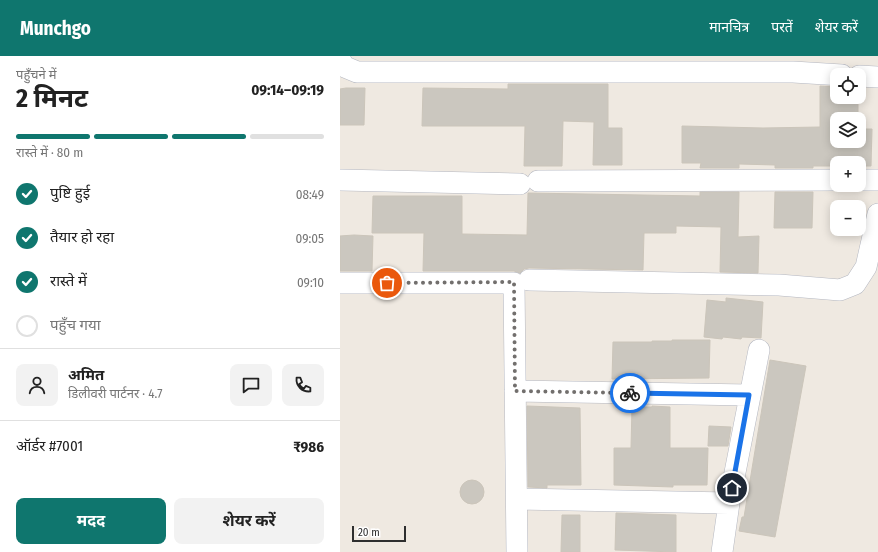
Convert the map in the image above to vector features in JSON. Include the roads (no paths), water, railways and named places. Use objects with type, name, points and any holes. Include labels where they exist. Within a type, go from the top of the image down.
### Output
[{"type":"street","points":[[340,60],[345,67],[357,72],[795,64],[830,72]]},
{"type":"street","points":[[866,76],[878,77]]},
{"type":"street","points":[[340,180],[529,183],[830,180]]},
{"type":"street","points":[[866,180],[878,180]]},
{"type":"street","points":[[529,280],[779,285],[840,290],[855,284],[866,267],[878,214]]},
{"type":"street","points":[[340,283],[514,282],[517,552]]},
{"type":"street","points":[[722,552],[729,504],[749,395],[759,350]]},
{"type":"street","points":[[515,391],[749,395]]},
{"type":"street","points":[[516,499],[729,504]]}]
